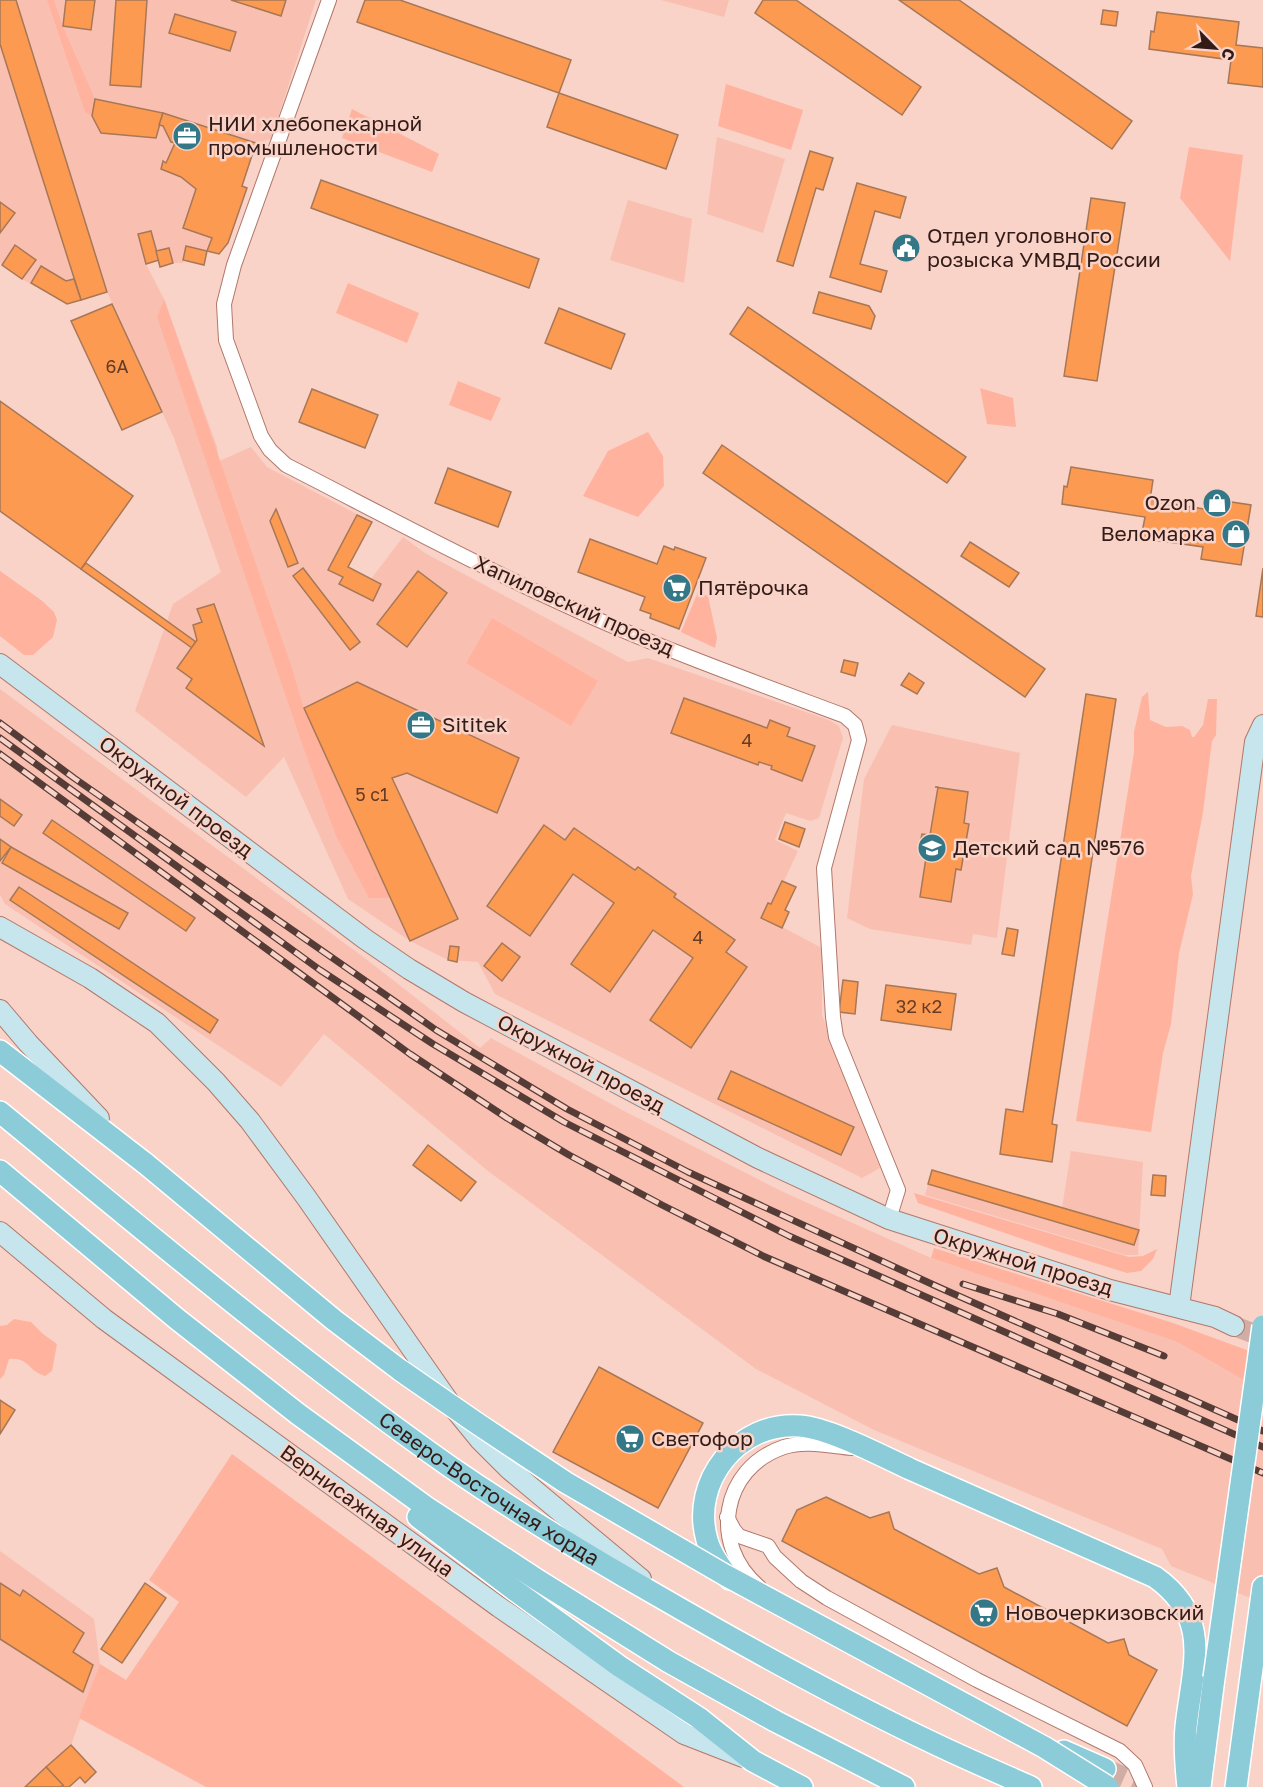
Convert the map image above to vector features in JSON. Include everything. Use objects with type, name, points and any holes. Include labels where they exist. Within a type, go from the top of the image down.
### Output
[{"type":"main road","points":[[0,1051],[146,1164],[343,1327],[475,1422],[565,1482],[725,1575],[1106,1778]]},
{"type":"main road","name":"Северо-Восточная хорда","points":[[0,1112],[204,1280],[334,1382],[450,1466],[559,1539],[809,1681],[929,1742],[1031,1787]]},
{"type":"main road","points":[[0,1171],[177,1319],[298,1414],[426,1507],[536,1579],[678,1667],[775,1722],[904,1787]]},
{"type":"main road","points":[[177,1319],[266,1402],[505,1583],[619,1666],[699,1718],[753,1761],[802,1787]]},
{"type":"main road","points":[[1200,1787],[1263,1326]]},
{"type":"main road","points":[[1106,1778],[1045,1743],[742,1589],[720,1567],[712,1554],[704,1524],[706,1492],[719,1464],[729,1452],[755,1434],[770,1429],[793,1426],[816,1428],[1155,1577],[1175,1593],[1188,1613],[1196,1640],[1196,1657],[1186,1729],[1188,1787]]},
{"type":"main road","points":[[1236,1787],[1263,1587]]},
{"type":"street","name":"Хапиловский проезд","points":[[329,0],[234,265],[224,304],[226,340],[261,436],[270,450],[286,465],[549,598],[719,669],[845,716],[855,725],[859,740],[824,868],[833,1017],[836,1036],[898,1190],[889,1219]]},
{"type":"street","name":"Окружной проезд","points":[[0,664],[312,900],[409,969],[464,1002],[758,1158],[889,1219],[1110,1290],[1215,1317],[1234,1326]]},
{"type":"street","points":[[1179,1307],[1255,742],[1263,725]]},
{"type":"street","points":[[1249,786],[1255,773],[1263,764]]},
{"type":"street","points":[[0,927],[90,978],[157,1023],[216,1082],[250,1121],[449,1402],[480,1440],[509,1468],[668,1602]]},
{"type":"street","points":[[0,1010],[78,1097],[146,1164]]},
{"type":"street","name":"Вернисажная улица","points":[[0,1232],[104,1319],[517,1620],[684,1734],[753,1761]]},
{"type":"street","points":[[799,1617],[761,1589],[742,1569],[730,1544],[727,1517],[730,1503],[741,1478],[761,1458],[773,1451],[800,1443],[868,1450]]},
{"type":"street","points":[[727,1517],[739,1536],[768,1546],[775,1557],[801,1581],[827,1598],[977,1680],[1120,1751],[1135,1765],[1145,1787]]},
{"type":"street","points":[[1242,1738],[1248,1787]]},
{"type":"shaded area","points":[[0,0],[316,0],[271,139],[256,143],[242,186],[247,188],[228,243],[219,254],[207,251],[204,265],[184,260],[183,263],[160,267],[159,260],[146,264],[164,299],[217,447],[219,461],[251,447],[267,467],[372,522],[348,567],[371,579],[403,537],[425,553],[628,662],[648,658],[829,720],[839,726],[843,738],[819,818],[810,821],[786,813],[775,840],[798,851],[784,881],[796,887],[786,910],[789,912],[782,927],[822,948],[822,1015],[880,1168],[862,1178],[495,994],[478,962],[448,960],[410,941],[348,899],[284,757],[246,797],[135,711],[173,604],[221,572],[174,438],[107,292],[67,304],[22,279],[0,263]]},
{"type":"shaded area","points":[[47,0],[54,0],[63,27],[95,99],[92,116],[85,112]]},
{"type":"shaded area","points":[[661,0],[729,0],[724,17]]},
{"type":"shaded area","points":[[726,84],[803,110],[791,150],[718,126]]},
{"type":"shaded area","points":[[352,109],[439,154],[432,172],[342,138]]},
{"type":"shaded area","points":[[717,137],[785,159],[763,233],[707,214]]},
{"type":"shaded area","points":[[1189,147],[1243,155],[1230,261],[1180,198]]},
{"type":"shaded area","points":[[628,200],[692,219],[684,283],[610,260]]},
{"type":"shaded area","points":[[348,283],[419,313],[407,343],[336,313]]},
{"type":"shaded area","points":[[164,299],[292,668],[304,709],[390,898],[369,898],[336,836],[302,744],[157,317]]},
{"type":"shaded area","points":[[458,381],[501,398],[491,421],[449,405]]},
{"type":"shaded area","points":[[980,388],[1013,398],[1016,427],[987,424]]},
{"type":"shaded area","points":[[648,432],[663,456],[664,486],[638,517],[583,496],[608,451]]},
{"type":"shaded area","points":[[0,571],[54,612],[57,620],[53,637],[33,655],[24,655],[0,636]]},
{"type":"shaded area","points":[[698,592],[708,596],[717,638],[715,648],[681,632]]},
{"type":"shaded area","points":[[492,618],[598,681],[571,726],[466,663]]},
{"type":"shaded area","points":[[0,689],[366,959],[480,1048],[491,1038],[624,1111],[781,1191],[931,1258],[1177,1342],[1263,1391],[1263,1603],[1171,1566],[1162,1549],[874,1430],[756,1369],[488,1171],[324,1034],[281,1087],[5,904],[0,895]]},
{"type":"shaded area","points":[[1148,692],[1150,720],[1166,727],[1182,726],[1190,730],[1192,737],[1203,725],[1208,699],[1217,699],[1216,735],[1212,741],[1203,812],[1191,876],[1193,894],[1179,953],[1171,1024],[1163,1053],[1151,1132],[1076,1121],[1134,752],[1134,732],[1142,697]]},
{"type":"shaded area","name":"Детский сад №576","points":[[892,725],[1020,753],[997,938],[973,934],[971,945],[870,929],[847,918],[864,779]]},
{"type":"shaded area","points":[[1071,1151],[1143,1162],[1138,1255],[1125,1255],[925,1195],[932,1170],[1062,1208]]},
{"type":"shaded area","points":[[914,1193],[1129,1257],[1143,1256],[1157,1249],[1153,1259],[1141,1271],[1127,1273],[918,1203]]},
{"type":"shaded area","points":[[934,1248],[1173,1323],[1263,1356],[1263,1391],[1177,1342],[931,1258]]},
{"type":"shaded area","points":[[14,1319],[31,1322],[57,1344],[52,1371],[45,1376],[21,1360],[9,1359],[4,1375],[0,1379],[0,1326],[7,1325]]},
{"type":"shaded area","points":[[232,1454],[684,1787],[206,1787],[79,1718],[100,1664],[126,1680],[179,1602],[149,1580]]},
{"type":"shaded area","points":[[0,1551],[94,1619],[100,1664],[71,1745],[25,1787],[0,1787]]},
{"type":"building","points":[[0,0],[16,0],[107,292],[81,300],[0,44]]},
{"type":"building","points":[[66,0],[95,0],[91,30],[63,26]]},
{"type":"building","points":[[116,0],[147,0],[141,87],[110,85]]},
{"type":"building","points":[[231,0],[286,0],[281,16]]},
{"type":"building","points":[[365,0],[400,0],[571,60],[559,93],[357,22]]},
{"type":"building","points":[[763,0],[796,0],[921,87],[902,115],[755,13]]},
{"type":"building","points":[[899,0],[959,0],[1132,121],[1112,149]]},
{"type":"building","points":[[1103,10],[1118,12],[1116,26],[1101,24]]},
{"type":"building","points":[[1157,12],[1239,22],[1236,45],[1263,48],[1263,87],[1228,83],[1231,60],[1149,49],[1151,31],[1154,32]]},
{"type":"building","points":[[175,14],[236,32],[230,51],[169,33]]},
{"type":"building","points":[[559,93],[678,135],[666,169],[547,127]]},
{"type":"building","points":[[95,99],[163,113],[156,138],[101,133],[92,116]]},
{"type":"building","points":[[163,113],[256,143],[242,186],[247,188],[228,243],[219,254],[207,251],[212,238],[183,228],[196,189],[181,177],[161,169],[163,161],[166,163],[175,143],[171,142],[163,126],[159,125]]},
{"type":"building","points":[[810,151],[833,158],[823,190],[816,188],[793,266],[777,261]]},
{"type":"building","points":[[321,180],[539,259],[529,288],[311,208]]},
{"type":"building","points":[[857,183],[906,197],[900,218],[875,211],[860,264],[887,271],[881,292],[830,277]]},
{"type":"building","points":[[1091,198],[1125,203],[1097,381],[1064,376]]},
{"type":"building","points":[[0,202],[15,213],[0,233]]},
{"type":"building","points":[[151,231],[159,260],[146,264],[138,234]]},
{"type":"building","points":[[15,245],[36,260],[22,279],[2,265]]},
{"type":"building","points":[[186,246],[207,251],[204,265],[183,260]]},
{"type":"building","points":[[169,248],[173,263],[160,267],[156,251]]},
{"type":"building","points":[[41,266],[66,281],[74,279],[81,300],[67,304],[31,283]]},
{"type":"building","points":[[819,292],[869,306],[875,316],[871,329],[813,313]]},
{"type":"building","points":[[112,304],[162,412],[122,430],[71,321]]},
{"type":"building","points":[[748,307],[966,457],[947,483],[730,334]]},
{"type":"building","points":[[559,308],[625,334],[611,369],[545,343]]},
{"type":"building","points":[[312,389],[378,415],[365,448],[299,422]]},
{"type":"building","points":[[0,401],[133,496],[81,569],[0,511]]},
{"type":"building","points":[[722,445],[1045,669],[1025,697],[703,473]]},
{"type":"building","points":[[1071,467],[1153,480],[1150,500],[1210,510],[1212,499],[1251,505],[1241,565],[1201,559],[1203,547],[1141,538],[1145,517],[1062,504],[1064,486],[1067,487]]},
{"type":"building","points":[[448,468],[511,492],[498,527],[435,503]]},
{"type":"building","points":[[276,509],[298,563],[288,567],[270,521]]},
{"type":"building","points":[[357,515],[372,522],[348,567],[381,584],[373,601],[339,584],[343,577],[328,570]]},
{"type":"building","points":[[590,539],[657,564],[664,546],[674,550],[675,547],[706,558],[679,629],[650,618],[651,614],[640,610],[645,597],[578,572]]},
{"type":"building","points":[[970,542],[1019,573],[1009,587],[961,556]]},
{"type":"building","points":[[86,563],[196,642],[192,648],[81,569]]},
{"type":"building","points":[[303,568],[360,642],[350,650],[293,576]]},
{"type":"building","points":[[1263,568],[1263,617],[1256,616]]},
{"type":"building","points":[[418,571],[447,593],[407,647],[377,624]]},
{"type":"building","points":[[214,604],[264,746],[186,688],[192,679],[177,668],[197,640],[193,625],[202,622],[197,609]]},
{"type":"building","points":[[844,660],[858,663],[855,676],[841,672]]},
{"type":"building","points":[[909,673],[924,683],[917,694],[901,685]]},
{"type":"building","points":[[357,682],[519,758],[497,813],[407,773],[392,778],[458,919],[410,941],[304,708]]},
{"type":"building","points":[[1086,694],[1116,699],[1052,1124],[1057,1125],[1052,1162],[1000,1154],[1006,1109],[1023,1112]]},
{"type":"building","points":[[684,698],[767,728],[770,720],[790,728],[787,736],[815,746],[802,781],[771,769],[772,766],[759,762],[758,765],[671,733]]},
{"type":"building","points":[[938,787],[968,792],[964,823],[969,824],[961,870],[956,869],[951,902],[920,897],[927,851],[919,849],[922,834],[930,835]]},
{"type":"building","points":[[0,799],[22,815],[14,826],[0,816]]},
{"type":"building","points":[[52,820],[195,918],[186,931],[43,833]]},
{"type":"building","points":[[785,822],[805,829],[799,847],[779,839]]},
{"type":"building","points":[[544,825],[565,840],[574,828],[635,870],[638,867],[676,894],[674,897],[735,940],[726,952],[747,967],[691,1048],[650,1020],[693,958],[653,930],[610,992],[571,964],[614,903],[573,874],[530,936],[487,906]]},
{"type":"building","points":[[0,839],[11,847],[0,861]]},
{"type":"building","points":[[11,847],[128,913],[119,929],[2,863]]},
{"type":"building","points":[[782,881],[796,887],[785,910],[789,912],[782,928],[761,918]]},
{"type":"building","points":[[19,887],[218,1020],[210,1033],[10,900]]},
{"type":"building","points":[[1007,928],[1018,930],[1014,956],[1002,954]]},
{"type":"building","points":[[502,943],[520,957],[502,981],[484,966]]},
{"type":"building","points":[[450,946],[459,947],[457,962],[448,960]]},
{"type":"building","points":[[843,980],[858,982],[855,1014],[839,1012]]},
{"type":"building","points":[[886,985],[956,994],[951,1030],[881,1020]]},
{"type":"building","points":[[731,1071],[854,1127],[841,1155],[718,1099]]},
{"type":"building","points":[[428,1145],[476,1182],[461,1201],[413,1165]]},
{"type":"building","points":[[932,1170],[1139,1230],[1134,1245],[928,1184]]},
{"type":"building","points":[[1153,1175],[1166,1176],[1165,1196],[1151,1195]]},
{"type":"building","points":[[599,1367],[703,1423],[658,1508],[553,1452]]},
{"type":"building","points":[[0,1400],[15,1410],[0,1434]]},
{"type":"building","name":"Новочеркизовский","points":[[826,1497],[870,1518],[889,1512],[894,1529],[979,1574],[997,1568],[1004,1587],[1108,1643],[1124,1639],[1129,1655],[1157,1670],[1127,1726],[782,1541],[797,1510]]},
{"type":"building","points":[[0,1583],[20,1596],[23,1590],[84,1633],[73,1652],[93,1665],[83,1692],[0,1639]]},
{"type":"building","points":[[145,1583],[166,1598],[122,1663],[101,1649]]},
{"type":"building","points":[[71,1745],[96,1772],[85,1783],[80,1777],[69,1787],[64,1787],[46,1767]]},
{"type":"building","points":[[46,1767],[63,1785],[61,1787],[25,1787]]},
{"type":"tunnel","points":[[1234,1326],[1263,1337]]},
{"type":"tunnel","points":[[1105,1769],[1145,1787]]},
{"type":"railway","points":[[0,723],[74,778],[436,1030],[567,1109],[688,1172],[936,1286],[1263,1431]]},
{"type":"railway","points":[[0,738],[320,970],[433,1044],[564,1122],[789,1236],[1263,1447]]},
{"type":"railway","points":[[0,754],[410,1054],[507,1118],[569,1155],[763,1256],[1263,1473]]},
{"type":"railway","points":[[963,1284],[1058,1314],[1164,1356]]},
{"type":"place","name":"НИИ хлебопекарной промышлености","points":[[187,136]]},
{"type":"place","name":"Отдел уголовного розыска УМВД России","points":[[906,248]]},
{"type":"place","name":"Ozon","points":[[1217,503]]},
{"type":"place","name":"Веломарка","points":[[1236,534]]},
{"type":"place","name":"Пятёрочка","points":[[677,588]]},
{"type":"place","name":"Sititek","points":[[421,725]]},
{"type":"place","name":"Детский сад №576","points":[[932,848]]},
{"type":"place","name":"Светофор","points":[[630,1439]]},
{"type":"place","name":"Новочеркизовский","points":[[984,1613]]}]
